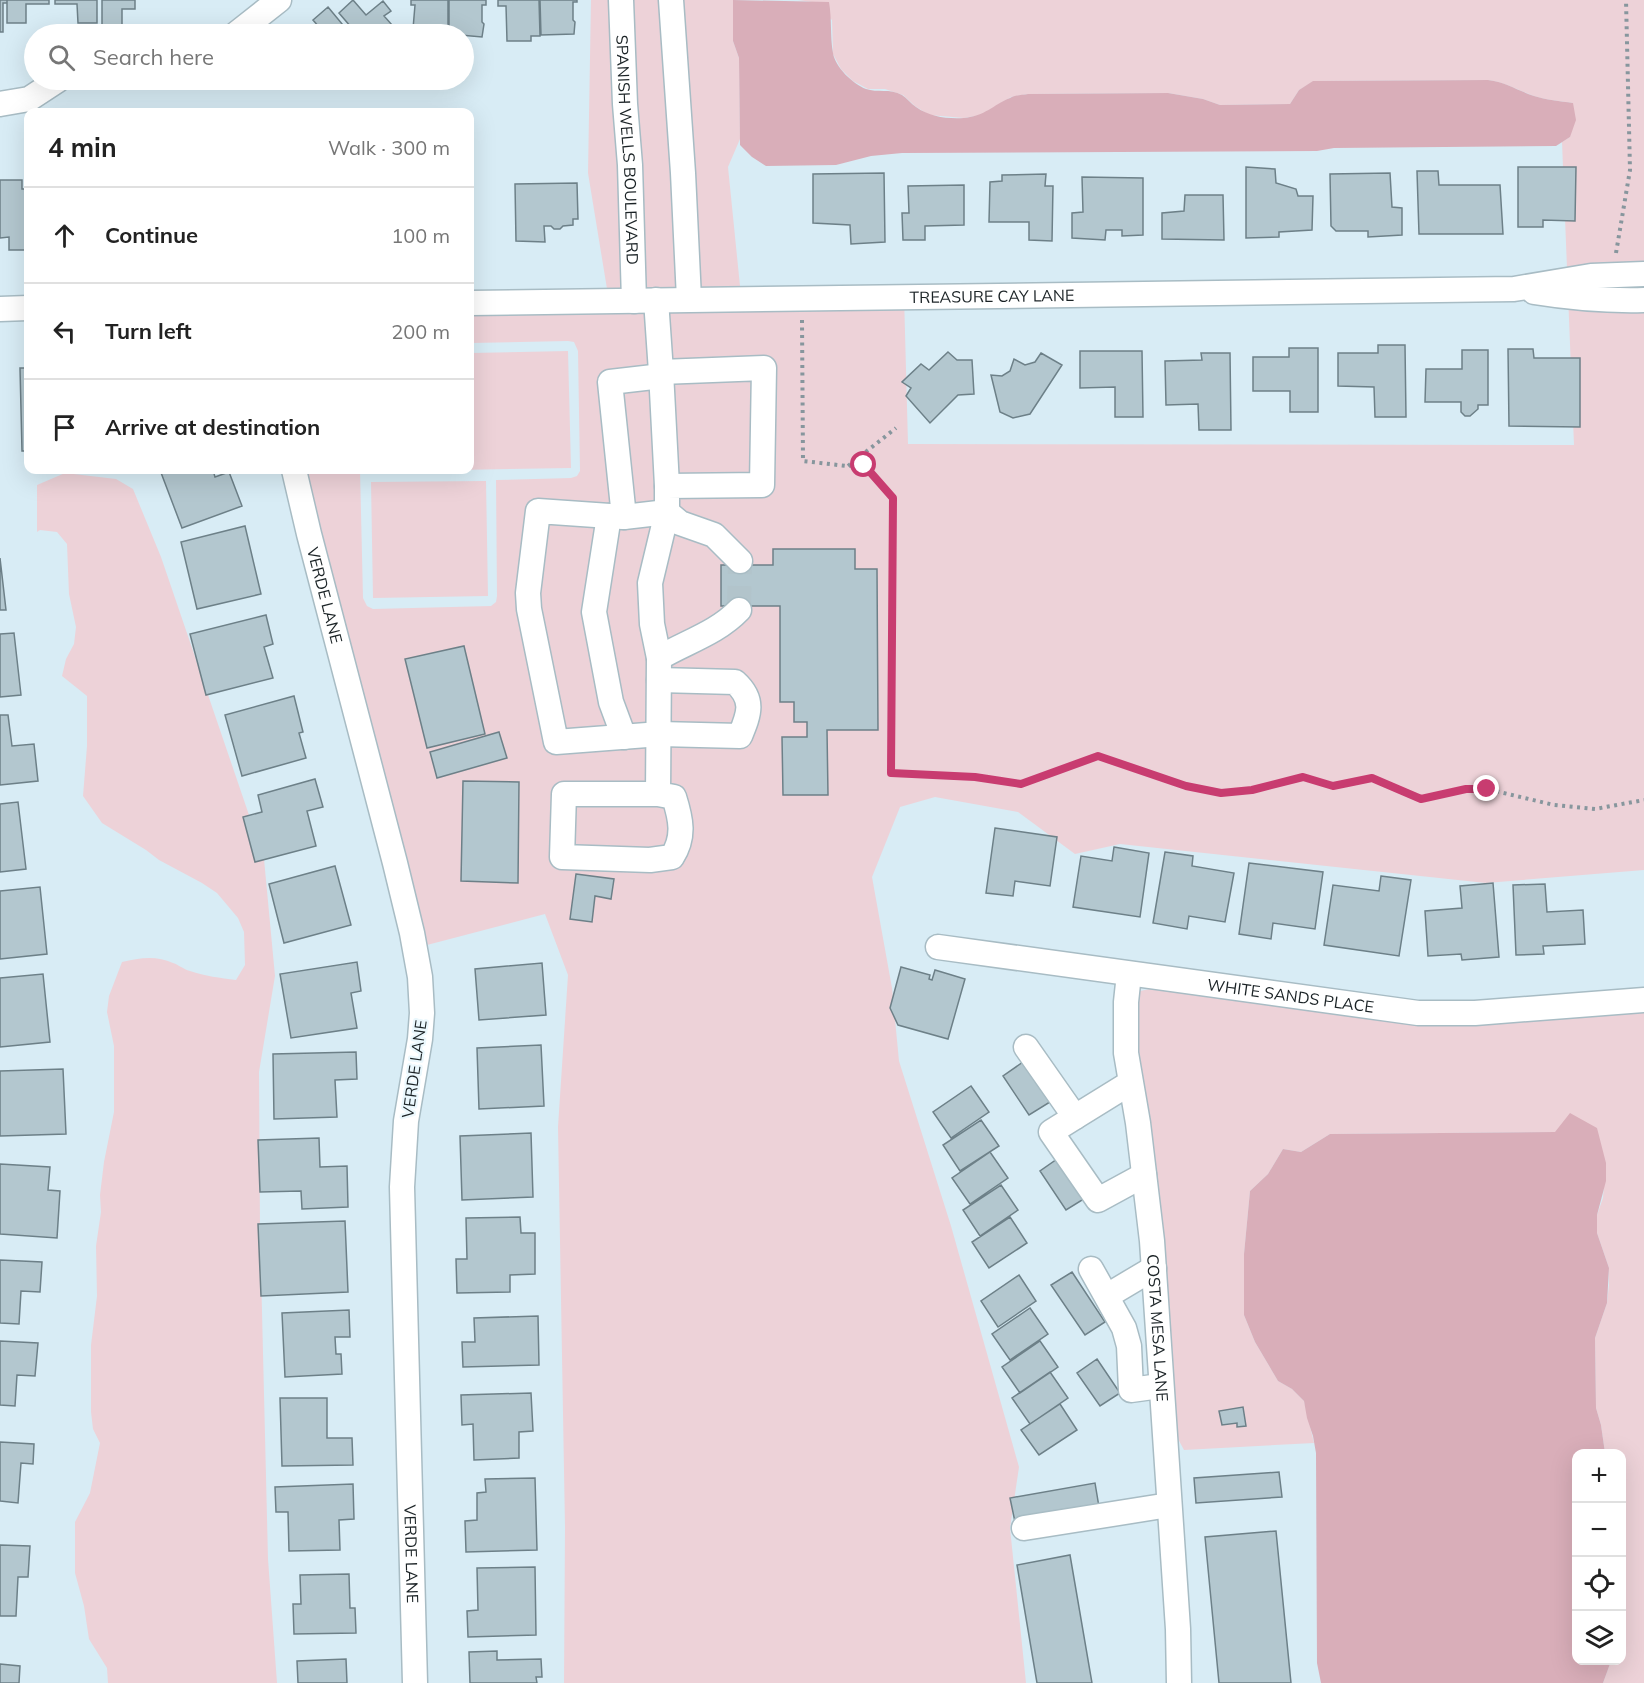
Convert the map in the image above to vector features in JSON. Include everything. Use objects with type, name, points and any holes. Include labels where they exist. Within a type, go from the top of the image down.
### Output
[{"type":"street","points":[[249,24],[279,0]]},
{"type":"street","name":"SPANISH WELLS BOULEVARD","points":[[621,0],[630,165],[645,300],[662,374],[667,512],[650,583],[652,624],[659,669],[658,794]]},
{"type":"street","points":[[671,0],[689,299]]},
{"type":"street","points":[[0,104],[29,99],[43,90]]},
{"type":"street","name":"TREASURE CAY LANE","points":[[474,303],[1514,289],[1613,274],[1644,274]]},
{"type":"street","name":"TREASURE CAY LANE","points":[[1514,289],[1574,299],[1644,300]]},
{"type":"street","points":[[0,309],[24,308]]},
{"type":"street","points":[[624,736],[612,702],[594,612],[616,516],[610,382],[662,374],[764,369],[762,485],[667,486]]},
{"type":"street","name":"VERDE LANE","points":[[295,474],[395,863],[420,977],[422,1013],[420,1039],[406,1120],[402,1187],[415,1683]]},
{"type":"street","points":[[659,669],[735,682],[742,688],[749,702],[746,721],[740,736],[660,734],[556,742],[529,609],[528,593],[538,511],[616,516],[667,512],[680,523],[714,535],[740,561]]},
{"type":"street","points":[[659,669],[680,646],[703,637],[739,610]]},
{"type":"street","points":[[564,794],[658,794],[674,797],[680,816],[681,836],[672,857],[650,860],[562,857],[564,794]]},
{"type":"street","name":"WHITE SANDS PLACE","points":[[938,947],[1418,1012],[1475,1012],[1644,999]]},
{"type":"street","name":"COSTA MESA LANE","points":[[1129,974],[1126,1002],[1126,1053],[1138,1123],[1154,1268],[1160,1386],[1178,1629],[1179,1683]]},
{"type":"street","points":[[1026,1047],[1075,1117]]},
{"type":"street","points":[[1130,1083],[1051,1132],[1098,1200],[1144,1175]]},
{"type":"street","points":[[1107,1296],[1154,1268]]},
{"type":"street","points":[[1091,1269],[1124,1328],[1129,1346],[1131,1390],[1160,1386]]},
{"type":"street","points":[[1024,1528],[1169,1505]]},
{"type":"path","points":[[1613,274],[1630,170],[1626,0]]},
{"type":"path","points":[[802,298],[803,461],[847,466],[864,465],[893,498],[891,773],[975,777],[1021,784],[1098,756],[1186,786],[1221,793],[1252,790],[1303,777],[1333,786],[1372,778],[1421,799],[1466,789],[1487,789],[1554,805],[1595,809],[1644,800]]},
{"type":"path","points":[[847,466],[896,428]]},
{"type":"shaded area","points":[[591,0],[733,0],[733,41],[739,58],[740,139],[728,167],[741,296],[904,295],[908,444],[1574,445],[1562,142],[1570,137],[1573,103],[1539,97],[1488,80],[1314,81],[1299,90],[1290,104],[1220,105],[1203,99],[1168,93],[1028,94],[1011,97],[981,115],[964,118],[929,115],[903,95],[885,89],[868,89],[853,81],[841,69],[833,54],[832,20],[812,2],[798,0],[1644,0],[1644,870],[1486,883],[1120,844],[1075,854],[1018,812],[935,797],[900,807],[872,877],[892,988],[899,1061],[951,1226],[1019,1467],[1010,1528],[1026,1683],[564,1683],[565,1527],[558,1127],[568,975],[545,914],[427,945],[307,474],[360,474],[363,598],[367,606],[373,609],[491,606],[496,602],[496,480],[571,478],[577,476],[580,471],[578,351],[574,342],[568,341],[474,343],[474,305],[609,301],[588,173]]},
{"type":"shaded area","points":[[733,0],[829,2],[834,58],[845,74],[866,89],[897,93],[921,110],[945,118],[971,117],[1012,97],[1028,94],[1168,93],[1203,99],[1220,105],[1290,104],[1299,90],[1313,81],[1488,80],[1539,97],[1573,103],[1576,120],[1570,137],[1556,146],[1334,148],[1317,151],[902,153],[871,156],[836,165],[766,166],[740,145],[739,58],[733,41]]},
{"type":"shaded area","points":[[568,351],[571,468],[474,470],[474,353]]},
{"type":"shaded area","points":[[63,474],[74,474],[116,479],[133,489],[161,557],[264,859],[275,976],[259,1072],[260,1229],[268,1559],[277,1683],[108,1683],[107,1668],[89,1639],[84,1606],[75,1573],[75,1522],[90,1493],[100,1443],[93,1429],[91,1412],[91,1345],[97,1296],[96,1246],[101,1212],[100,1195],[114,1112],[114,1046],[107,1012],[109,996],[122,962],[141,958],[167,960],[196,973],[236,980],[245,965],[244,932],[238,918],[217,893],[159,860],[102,823],[83,796],[87,746],[87,696],[62,676],[66,659],[74,644],[76,627],[69,594],[67,544],[57,532],[40,530],[37,532],[37,485]]},
{"type":"shaded area","points":[[486,481],[488,596],[373,598],[371,482]]},
{"type":"shaded area","points":[[1165,986],[1343,1005],[1644,1003],[1644,1683],[1603,1683],[1610,1665],[1626,1665],[1626,1449],[1604,1449],[1596,1408],[1595,1338],[1607,1303],[1609,1285],[1609,1268],[1597,1233],[1597,1215],[1603,1198],[1606,1163],[1555,1132],[1330,1134],[1301,1152],[1283,1149],[1268,1174],[1250,1191],[1244,1254],[1244,1315],[1255,1342],[1278,1381],[1292,1389],[1304,1401],[1314,1443],[1184,1450],[1177,1437],[1157,1193],[1130,993]]},
{"type":"shaded area","points":[[1570,1113],[1597,1128],[1606,1163],[1606,1181],[1597,1215],[1597,1233],[1609,1268],[1607,1303],[1595,1338],[1596,1408],[1604,1449],[1572,1449],[1572,1665],[1610,1665],[1603,1683],[1321,1683],[1317,1663],[1316,1453],[1304,1401],[1292,1389],[1278,1381],[1255,1342],[1244,1315],[1244,1254],[1250,1191],[1268,1174],[1283,1149],[1301,1152],[1330,1134],[1555,1132]]},
{"type":"building","points":[[0,0],[7,0],[7,3],[3,3],[3,32],[0,32]]},
{"type":"building","points":[[7,0],[49,0],[49,4],[26,4],[26,23],[7,23]]},
{"type":"building","points":[[55,0],[97,0],[97,23],[78,23],[77,4],[55,4]]},
{"type":"building","points":[[102,0],[135,0],[135,9],[122,9],[122,24],[102,24]]},
{"type":"building","points":[[353,0],[366,15],[383,1],[391,11],[384,16],[391,24],[348,24],[339,13]]},
{"type":"building","points":[[411,0],[448,0],[448,24],[413,24],[415,5],[411,5]]},
{"type":"building","points":[[449,0],[486,0],[486,5],[482,5],[484,24],[482,37],[474,36],[474,24],[449,24]]},
{"type":"building","points":[[498,0],[539,0],[540,36],[531,36],[531,41],[507,41],[506,6],[498,6]]},
{"type":"building","points":[[540,0],[577,0],[573,2],[574,34],[541,35]]},
{"type":"building","points":[[328,7],[342,24],[316,24],[313,20]]},
{"type":"building","points":[[1246,167],[1275,169],[1276,183],[1296,189],[1298,196],[1313,196],[1312,230],[1279,232],[1279,237],[1246,238]]},
{"type":"building","points":[[1518,167],[1576,167],[1575,221],[1543,220],[1543,227],[1518,227]]},
{"type":"building","points":[[1417,171],[1438,171],[1439,185],[1500,185],[1503,234],[1419,234]]},
{"type":"building","points":[[884,173],[885,242],[851,244],[850,225],[813,223],[813,174]]},
{"type":"building","points":[[1390,173],[1392,207],[1402,208],[1402,235],[1368,237],[1368,231],[1336,231],[1331,226],[1330,174]]},
{"type":"building","points":[[1046,174],[1045,186],[1053,186],[1052,241],[1029,240],[1029,222],[989,222],[990,182],[1002,181],[1002,175]]},
{"type":"building","points":[[1082,177],[1143,178],[1143,235],[1122,236],[1122,230],[1106,230],[1105,240],[1072,238],[1072,213],[1083,212]]},
{"type":"building","points":[[0,180],[22,180],[24,250],[9,250],[9,237],[0,238]]},
{"type":"building","points":[[577,183],[578,219],[573,219],[573,225],[563,226],[560,229],[544,226],[545,242],[516,241],[515,184]]},
{"type":"building","points":[[964,185],[964,225],[925,226],[925,240],[903,240],[902,213],[909,213],[908,186]]},
{"type":"building","points":[[1185,195],[1223,195],[1224,240],[1162,239],[1162,213],[1184,211]]},
{"type":"building","points":[[1378,345],[1405,345],[1406,417],[1375,417],[1374,387],[1338,386],[1338,353],[1378,353]]},
{"type":"building","points":[[1289,348],[1318,348],[1318,412],[1290,412],[1290,391],[1253,391],[1253,357],[1289,357]]},
{"type":"building","points":[[1508,349],[1533,349],[1534,358],[1580,358],[1580,427],[1509,426]]},
{"type":"building","points":[[1462,350],[1488,350],[1488,405],[1478,405],[1478,409],[1470,416],[1465,416],[1461,412],[1461,402],[1425,402],[1426,369],[1462,369]]},
{"type":"building","points":[[1080,351],[1142,351],[1143,417],[1115,417],[1115,387],[1080,388]]},
{"type":"building","points":[[948,352],[957,360],[972,360],[974,394],[958,395],[930,423],[906,396],[911,388],[902,382],[921,364],[929,370]]},
{"type":"building","points":[[1041,353],[1062,365],[1030,414],[1013,418],[1000,412],[991,375],[1002,376],[1010,371],[1014,359],[1025,365],[1035,362]]},
{"type":"building","points":[[1201,353],[1230,353],[1231,430],[1199,430],[1198,404],[1166,405],[1165,361],[1202,360]]},
{"type":"building","points":[[20,368],[24,368],[24,451],[22,451]]},
{"type":"building","points":[[162,474],[214,474],[215,477],[230,474],[242,506],[182,528]]},
{"type":"building","points":[[245,526],[261,594],[197,609],[181,542]]},
{"type":"building","points":[[773,549],[855,549],[855,569],[877,569],[878,730],[827,730],[828,795],[783,795],[782,737],[807,737],[807,722],[794,722],[794,702],[780,702],[780,606],[721,606],[721,565],[773,565]]},
{"type":"building","points":[[0,558],[6,610],[0,610]]},
{"type":"building","points":[[266,615],[273,644],[264,647],[273,678],[206,695],[190,634]]},
{"type":"building","points":[[14,633],[21,695],[0,697],[0,634]]},
{"type":"building","points":[[464,646],[485,734],[427,748],[405,659]]},
{"type":"building","points":[[294,696],[303,732],[299,733],[306,758],[242,776],[225,715]]},
{"type":"building","points":[[0,715],[8,715],[12,746],[34,744],[38,781],[0,785]]},
{"type":"building","points":[[499,732],[507,758],[437,778],[430,752]]},
{"type":"building","points":[[315,779],[323,807],[307,811],[316,846],[255,862],[243,817],[262,812],[258,795]]},
{"type":"building","points":[[463,781],[519,782],[518,883],[461,881]]},
{"type":"building","points":[[18,802],[26,869],[0,872],[0,804]]},
{"type":"building","points":[[995,828],[1057,837],[1050,886],[1015,881],[1013,896],[986,893]]},
{"type":"building","points":[[1114,847],[1149,853],[1140,917],[1073,907],[1081,856],[1112,861]]},
{"type":"building","points":[[1165,852],[1193,856],[1192,866],[1234,873],[1225,922],[1189,916],[1187,929],[1153,923]]},
{"type":"building","points":[[1249,863],[1323,872],[1315,929],[1273,923],[1271,939],[1239,934]]},
{"type":"building","points":[[335,866],[351,925],[284,943],[269,884]]},
{"type":"building","points":[[576,874],[614,879],[611,899],[595,896],[592,922],[570,919]]},
{"type":"building","points":[[1381,876],[1411,880],[1399,956],[1324,945],[1333,885],[1379,891]]},
{"type":"building","points":[[1493,883],[1499,957],[1462,960],[1461,954],[1428,956],[1425,911],[1462,908],[1460,886]]},
{"type":"building","points":[[1545,884],[1547,912],[1583,910],[1585,944],[1543,946],[1544,954],[1516,955],[1513,885]]},
{"type":"building","points":[[40,887],[47,954],[0,959],[0,891]]},
{"type":"building","points":[[357,962],[361,991],[351,993],[357,1028],[291,1038],[280,974]]},
{"type":"building","points":[[542,963],[546,1015],[479,1020],[475,969]]},
{"type":"building","points":[[901,967],[930,975],[929,979],[932,980],[935,970],[965,979],[948,1039],[898,1025],[890,1008]]},
{"type":"building","points":[[43,974],[50,1042],[0,1047],[0,978]]},
{"type":"building","points":[[541,1045],[544,1106],[479,1109],[477,1048]]},
{"type":"building","points":[[356,1052],[357,1079],[335,1080],[337,1117],[274,1119],[273,1054]]},
{"type":"building","points":[[1023,1062],[1050,1102],[1029,1115],[1003,1076]]},
{"type":"building","points":[[63,1069],[66,1134],[0,1136],[0,1071]]},
{"type":"building","points":[[971,1086],[989,1112],[951,1138],[933,1112]]},
{"type":"building","points":[[981,1120],[999,1146],[960,1171],[943,1145]]},
{"type":"building","points":[[531,1133],[533,1197],[462,1200],[460,1136]]},
{"type":"building","points":[[319,1138],[320,1167],[347,1166],[348,1207],[302,1209],[301,1191],[260,1192],[258,1140]]},
{"type":"building","points":[[990,1152],[1008,1178],[970,1204],[952,1178]]},
{"type":"building","points":[[1060,1157],[1087,1197],[1066,1210],[1040,1171]]},
{"type":"building","points":[[0,1164],[50,1167],[48,1190],[60,1191],[57,1238],[0,1234]]},
{"type":"building","points":[[1001,1185],[1018,1210],[980,1236],[963,1210]]},
{"type":"building","points":[[520,1217],[521,1233],[535,1233],[535,1274],[510,1275],[510,1292],[457,1293],[456,1259],[467,1259],[466,1218]]},
{"type":"building","points":[[1010,1217],[1027,1243],[989,1268],[972,1242]]},
{"type":"building","points":[[345,1221],[348,1292],[261,1296],[258,1224]]},
{"type":"building","points":[[0,1260],[42,1262],[40,1292],[21,1291],[19,1324],[0,1323]]},
{"type":"building","points":[[1072,1272],[1105,1322],[1085,1335],[1051,1285]]},
{"type":"building","points":[[1019,1275],[1036,1301],[998,1327],[981,1301]]},
{"type":"building","points":[[1030,1308],[1048,1334],[1010,1360],[992,1334]]},
{"type":"building","points":[[349,1310],[350,1337],[335,1337],[336,1354],[341,1354],[342,1374],[285,1377],[282,1313]]},
{"type":"building","points":[[538,1316],[539,1365],[463,1367],[462,1342],[475,1342],[474,1318]]},
{"type":"building","points":[[0,1341],[38,1343],[35,1376],[17,1375],[15,1406],[0,1405]]},
{"type":"building","points":[[1040,1341],[1058,1367],[1020,1393],[1002,1367]]},
{"type":"building","points":[[1097,1359],[1120,1393],[1100,1406],[1077,1373]]},
{"type":"building","points":[[1050,1372],[1068,1398],[1030,1424],[1012,1398]]},
{"type":"building","points":[[531,1393],[533,1431],[519,1432],[519,1458],[474,1460],[473,1424],[462,1425],[461,1395]]},
{"type":"building","points":[[280,1398],[327,1398],[327,1438],[352,1438],[353,1465],[282,1466]]},
{"type":"building","points":[[1060,1404],[1077,1430],[1039,1455],[1021,1430]]},
{"type":"building","points":[[1243,1407],[1246,1426],[1237,1427],[1237,1423],[1222,1425],[1219,1411]]},
{"type":"building","points":[[0,1442],[34,1444],[33,1464],[21,1463],[18,1503],[0,1501]]},
{"type":"building","points":[[1279,1472],[1282,1497],[1196,1503],[1194,1478]]},
{"type":"building","points":[[535,1478],[537,1550],[466,1552],[465,1521],[477,1520],[477,1493],[486,1492],[485,1479]]},
{"type":"building","points":[[1095,1483],[1099,1507],[1015,1522],[1010,1498]]},
{"type":"building","points":[[353,1484],[354,1519],[339,1520],[340,1550],[289,1551],[288,1512],[276,1512],[275,1487]]},
{"type":"building","points":[[1276,1531],[1291,1683],[1219,1683],[1205,1537]]},
{"type":"building","points":[[0,1545],[30,1546],[28,1577],[18,1577],[16,1616],[0,1616]]},
{"type":"building","points":[[1070,1555],[1092,1683],[1037,1683],[1017,1565]]},
{"type":"building","points":[[535,1567],[536,1635],[468,1637],[467,1611],[478,1610],[477,1568]]},
{"type":"building","points":[[349,1574],[350,1608],[355,1608],[356,1633],[294,1634],[293,1604],[301,1604],[300,1575]]},
{"type":"building","points":[[497,1651],[497,1660],[541,1659],[542,1677],[536,1677],[537,1683],[470,1683],[469,1652]]},
{"type":"building","points":[[346,1659],[347,1683],[298,1683],[297,1661]]},
{"type":"building","points":[[0,1664],[20,1666],[19,1683],[0,1683]]},
{"type":"tunnel","points":[[739,610],[740,561]]},
{"type":"route","points":[[864,465],[893,498],[891,773],[975,777],[1021,784],[1098,756],[1186,786],[1221,793],[1252,790],[1303,777],[1333,786],[1372,778],[1407,795],[1421,799],[1466,789],[1487,789]]}]
